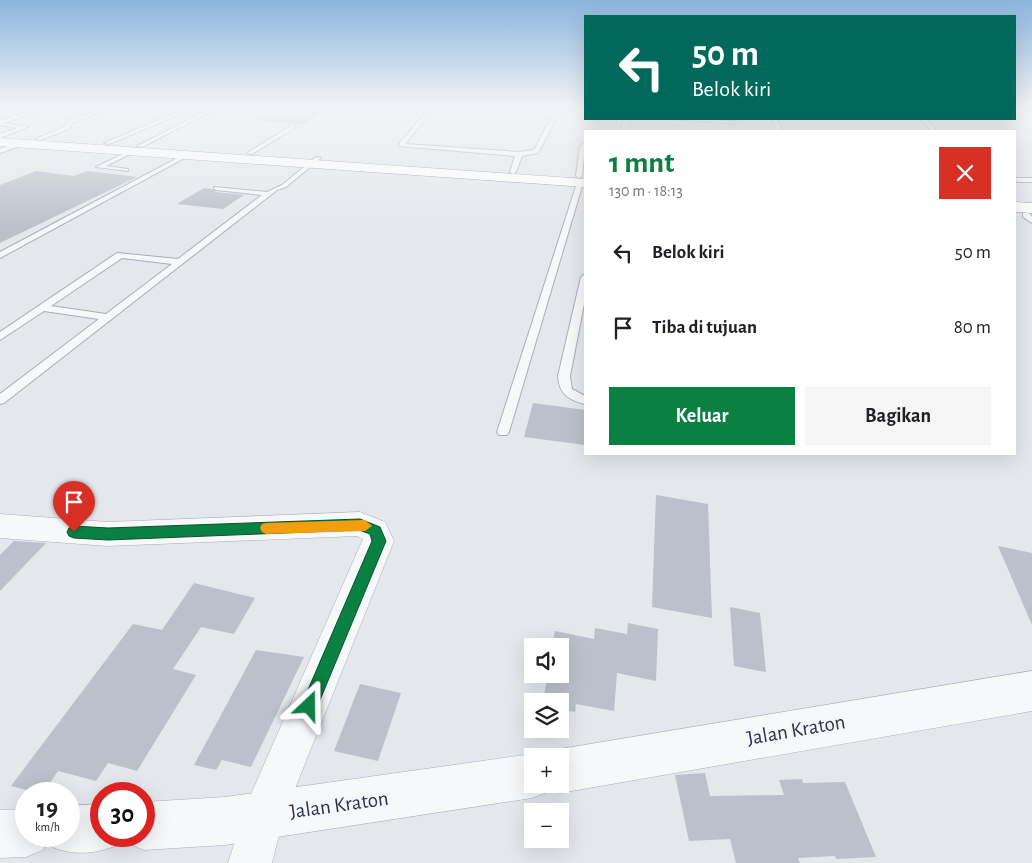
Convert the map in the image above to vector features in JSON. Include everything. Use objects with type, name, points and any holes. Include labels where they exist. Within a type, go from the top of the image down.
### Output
[{"type":"highway","points":[[74,146],[250,153],[311,160],[582,180]]},
{"type":"highway","points":[[121,146],[186,155],[513,172],[582,180]]},
{"type":"street","points":[[0,526],[108,534],[360,524],[375,531],[379,541],[263,816],[250,863]]},
{"type":"street","name":"Jalan Kraton","points":[[569,769],[1032,691]]},
{"type":"street","name":"Jalan Kraton","points":[[155,825],[225,821],[524,777]]},
{"type":"street","points":[[0,834],[15,833]]},
{"type":"lane","points":[[0,151],[14,146]]},
{"type":"lane","points":[[126,170],[99,168],[142,146]]},
{"type":"lane","points":[[250,153],[261,146]]},
{"type":"lane","points":[[418,146],[519,154],[536,152],[539,146]]},
{"type":"lane","points":[[503,432],[582,180],[583,146]]},
{"type":"lane","points":[[513,172],[519,154]]},
{"type":"lane","points":[[0,255],[186,155]]},
{"type":"lane","points":[[0,400],[272,192],[284,186],[311,160]]},
{"type":"lane","points":[[1017,180],[1032,180]]},
{"type":"lane","points":[[216,188],[272,192]]},
{"type":"lane","points":[[0,337],[120,255],[180,262]]},
{"type":"lane","points":[[584,282],[564,376],[564,387],[567,393],[584,400]]},
{"type":"lane","points":[[41,308],[108,317]]},
{"type":"building","points":[[36,171],[74,176],[87,171],[137,177],[0,243],[0,185]]},
{"type":"building","points":[[204,188],[212,189],[216,192],[244,195],[223,209],[177,204]]},
{"type":"building","points":[[533,403],[584,410],[584,445],[524,437]]},
{"type":"building","points":[[656,495],[708,504],[712,618],[652,607]]},
{"type":"building","points":[[14,541],[46,543],[0,591],[0,555]]},
{"type":"building","points":[[998,546],[1032,553],[1032,625]]},
{"type":"building","points":[[194,583],[255,598],[234,634],[201,627],[173,669],[196,675],[137,771],[108,763],[96,781],[58,771],[50,782],[15,782],[15,787],[11,786],[133,624],[162,630]]},
{"type":"building","points":[[730,607],[760,613],[766,672],[734,666]]},
{"type":"building","points":[[628,623],[658,629],[656,681],[617,673],[614,711],[576,704],[575,712],[569,711],[569,693],[544,693],[546,683],[569,683],[569,638],[554,638],[555,631],[594,639],[595,628],[627,634]]},
{"type":"building","points":[[256,650],[304,657],[251,767],[222,760],[216,770],[194,765]]},
{"type":"building","points":[[360,684],[401,693],[378,761],[334,751]]},
{"type":"building","points":[[705,773],[710,796],[784,795],[779,780],[802,779],[803,783],[845,782],[876,857],[836,859],[835,856],[798,858],[800,863],[736,863],[730,839],[689,841],[675,775]]},
{"type":"slow traffic","points":[[266,528],[360,524],[365,526]]},
{"type":"route","points":[[74,532],[108,534],[360,524],[372,528],[379,541],[309,706]]}]
